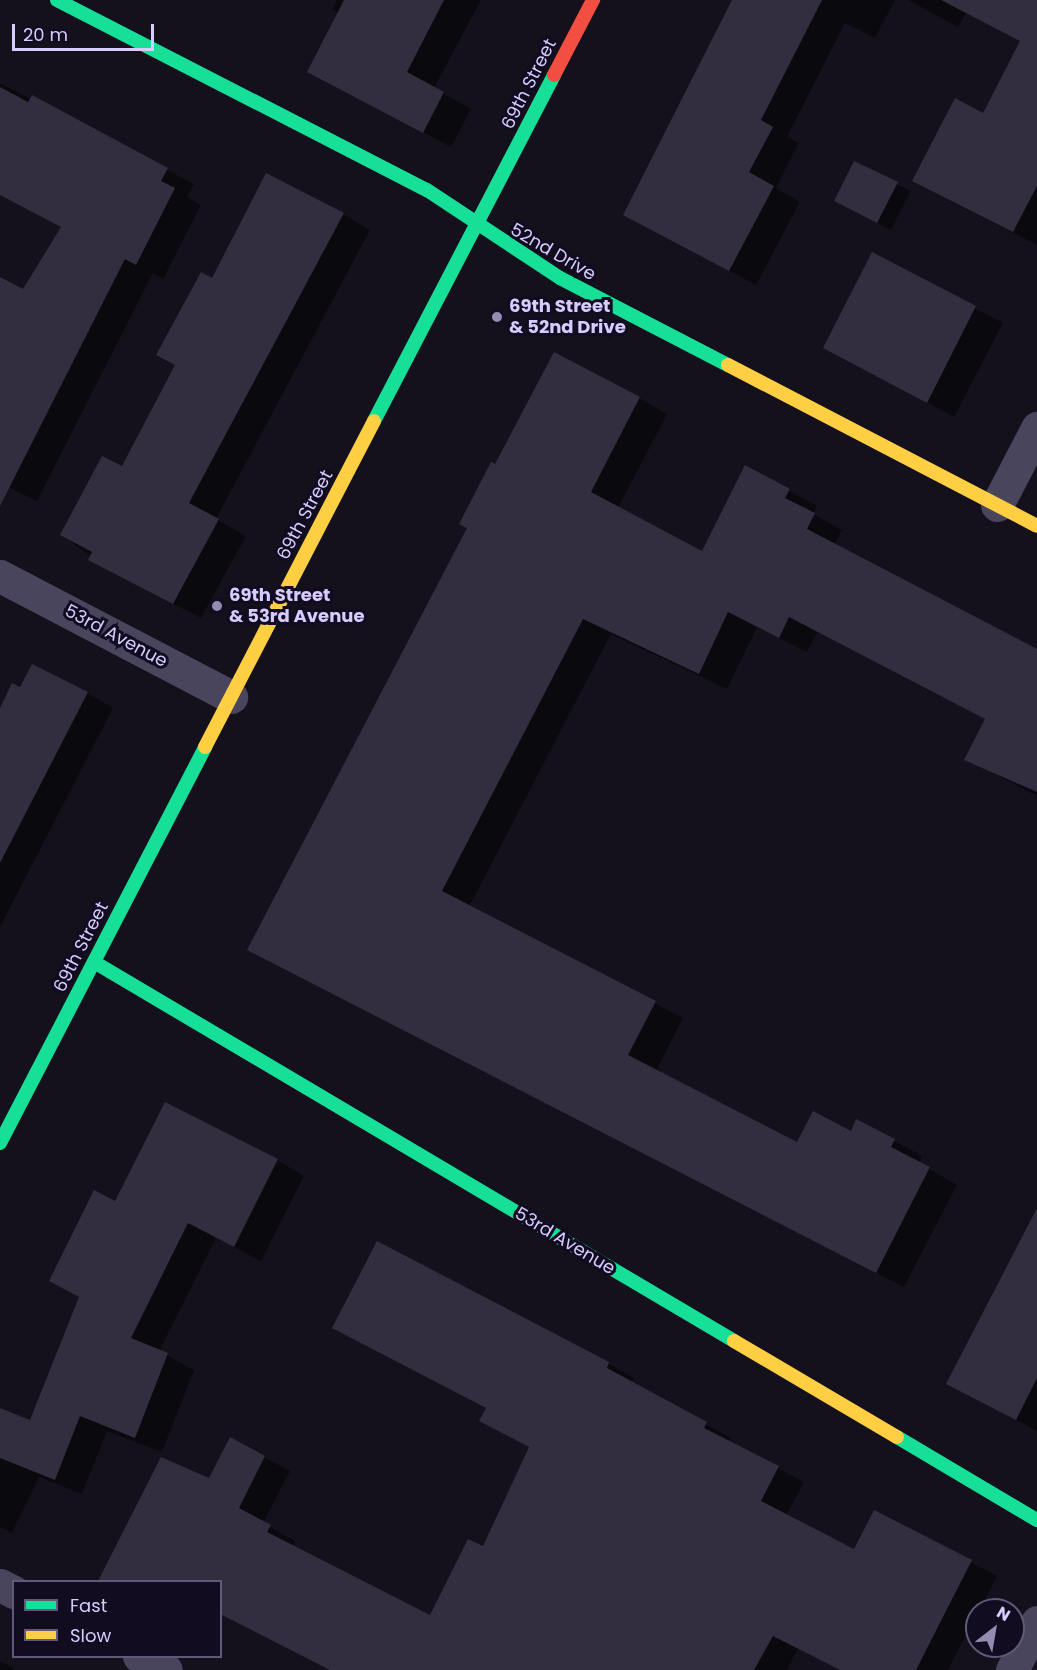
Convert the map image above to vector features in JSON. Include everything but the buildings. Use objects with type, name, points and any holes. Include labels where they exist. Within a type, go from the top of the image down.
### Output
[{"type":"street","name":"52nd Drive","points":[[57,0],[419,186],[477,227],[560,278],[1037,526]]},
{"type":"street","name":"69th Street","points":[[0,1143],[593,0]]},
{"type":"street","points":[[997,505],[1037,428]]},
{"type":"street","name":"53rd Avenue","points":[[0,576],[231,697]]},
{"type":"street","name":"53rd Avenue","points":[[94,962],[1037,1520]]},
{"type":"street","points":[[1012,1670],[1037,1622]]},
{"type":"street","points":[[143,1658],[166,1670]]},
{"type":"traffic: fast","points":[[57,0],[427,190],[560,278],[728,365]]},
{"type":"traffic: fast","points":[[374,421],[554,75]]},
{"type":"traffic: fast","points":[[0,1143],[205,747]]},
{"type":"traffic: fast","points":[[94,962],[734,1341]]},
{"type":"traffic: fast","points":[[897,1437],[1037,1520]]},
{"type":"traffic: slow","points":[[728,365],[1037,526]]},
{"type":"traffic: slow","points":[[205,747],[374,421]]},
{"type":"traffic: slow","points":[[734,1341],[897,1437]]},
{"type":"traffic: jam","points":[[554,75],[593,0]]},
{"type":"place","name":"69th Street & 52nd Drive","points":[[497,317]]},
{"type":"place","name":"69th Street & 53rd Avenue","points":[[217,606]]}]
